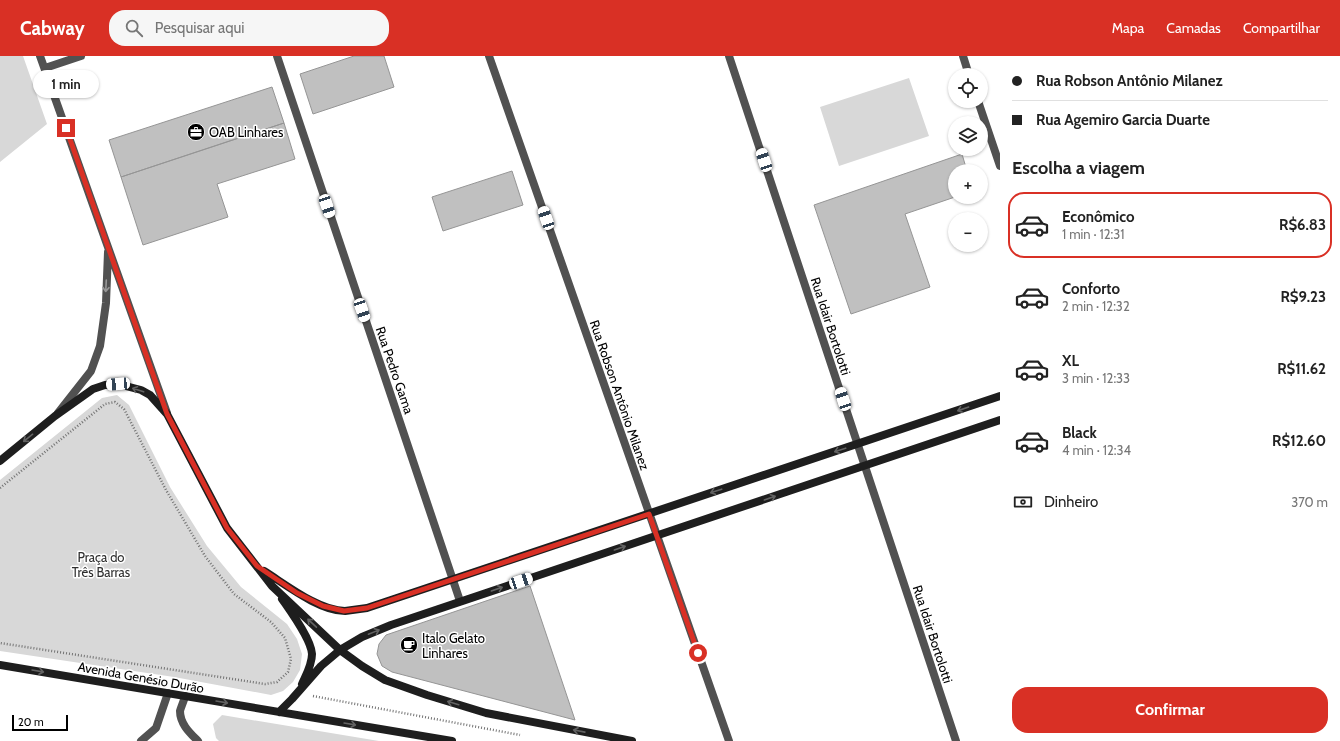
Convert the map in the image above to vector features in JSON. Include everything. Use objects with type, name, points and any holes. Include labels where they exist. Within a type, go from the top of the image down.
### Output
[{"type":"main road","points":[[0,461],[56,416],[93,389],[105,385],[118,384],[141,390],[150,395],[167,414],[227,528],[272,586],[300,625],[306,636],[312,654],[309,668],[297,694]]},
{"type":"main road","points":[[257,566],[304,596],[323,606],[344,611],[367,608],[1000,396]]},
{"type":"main road","points":[[279,712],[321,666],[340,650],[362,637],[391,625],[1000,420]]},
{"type":"main road","points":[[272,586],[340,650],[385,680],[427,696],[486,713],[632,741]]},
{"type":"main road","name":"Avenida Genésio Durão","points":[[0,665],[452,741]]},
{"type":"street","points":[[40,56],[167,414]]},
{"type":"street","points":[[45,68],[82,56]]},
{"type":"street","name":"Rua Pedro Gama","points":[[277,56],[460,602]]},
{"type":"street","name":"Rua Robson Antônio Milanez","points":[[489,56],[729,741]]},
{"type":"street","name":"Rua Idair Bortolotti","points":[[729,56],[956,741]]},
{"type":"street","points":[[963,56],[967,68]]},
{"type":"street","points":[[980,108],[1000,166]]},
{"type":"street","points":[[56,416],[91,371],[100,346],[106,303],[108,247]]},
{"type":"street","points":[[141,741],[156,728],[168,693]]},
{"type":"street","points":[[185,696],[180,711],[182,721],[186,730],[198,741]]},
{"type":"path","points":[[0,488],[105,404],[115,402],[124,409],[166,490],[205,556],[234,594],[271,622],[285,638],[291,659],[288,672],[277,682],[265,684],[0,643]]},
{"type":"path","points":[[297,694],[521,735]]},
{"type":"green space","points":[[0,56],[23,56],[47,124],[0,162]]},
{"type":"green space","points":[[909,78],[929,136],[839,166],[820,107]]},
{"type":"green space","name":"Praça do Três Barras","points":[[117,395],[129,405],[170,487],[207,546],[241,587],[287,624],[297,639],[302,654],[300,670],[293,682],[283,691],[271,695],[174,677],[0,651],[0,480],[102,398]]},
{"type":"green space","points":[[222,715],[379,741],[219,741],[216,738],[213,724]]},
{"type":"building","points":[[354,56],[384,56],[394,87],[313,114],[300,74]]},
{"type":"building","name":"OAB Linhares","points":[[272,87],[284,123],[121,177],[109,140]]},
{"type":"building","points":[[284,123],[295,159],[217,184],[228,217],[143,245],[121,177]]},
{"type":"building","points":[[956,156],[963,156],[965,164],[948,164],[948,199],[905,214],[930,287],[851,314],[814,205]]},
{"type":"building","points":[[512,171],[523,205],[443,231],[432,197]]},
{"type":"building","points":[[530,586],[575,720],[392,672],[382,666],[377,654],[379,644],[386,635]]},
{"type":"place","name":"OAB Linhares","points":[[196,132]]},
{"type":"place","name":"Italo Gelato Linhares","points":[[409,645]]},
{"type":"route","points":[[66,128],[167,414],[227,528],[257,566],[297,593],[323,606],[344,611],[367,608],[649,514],[698,653]]}]
